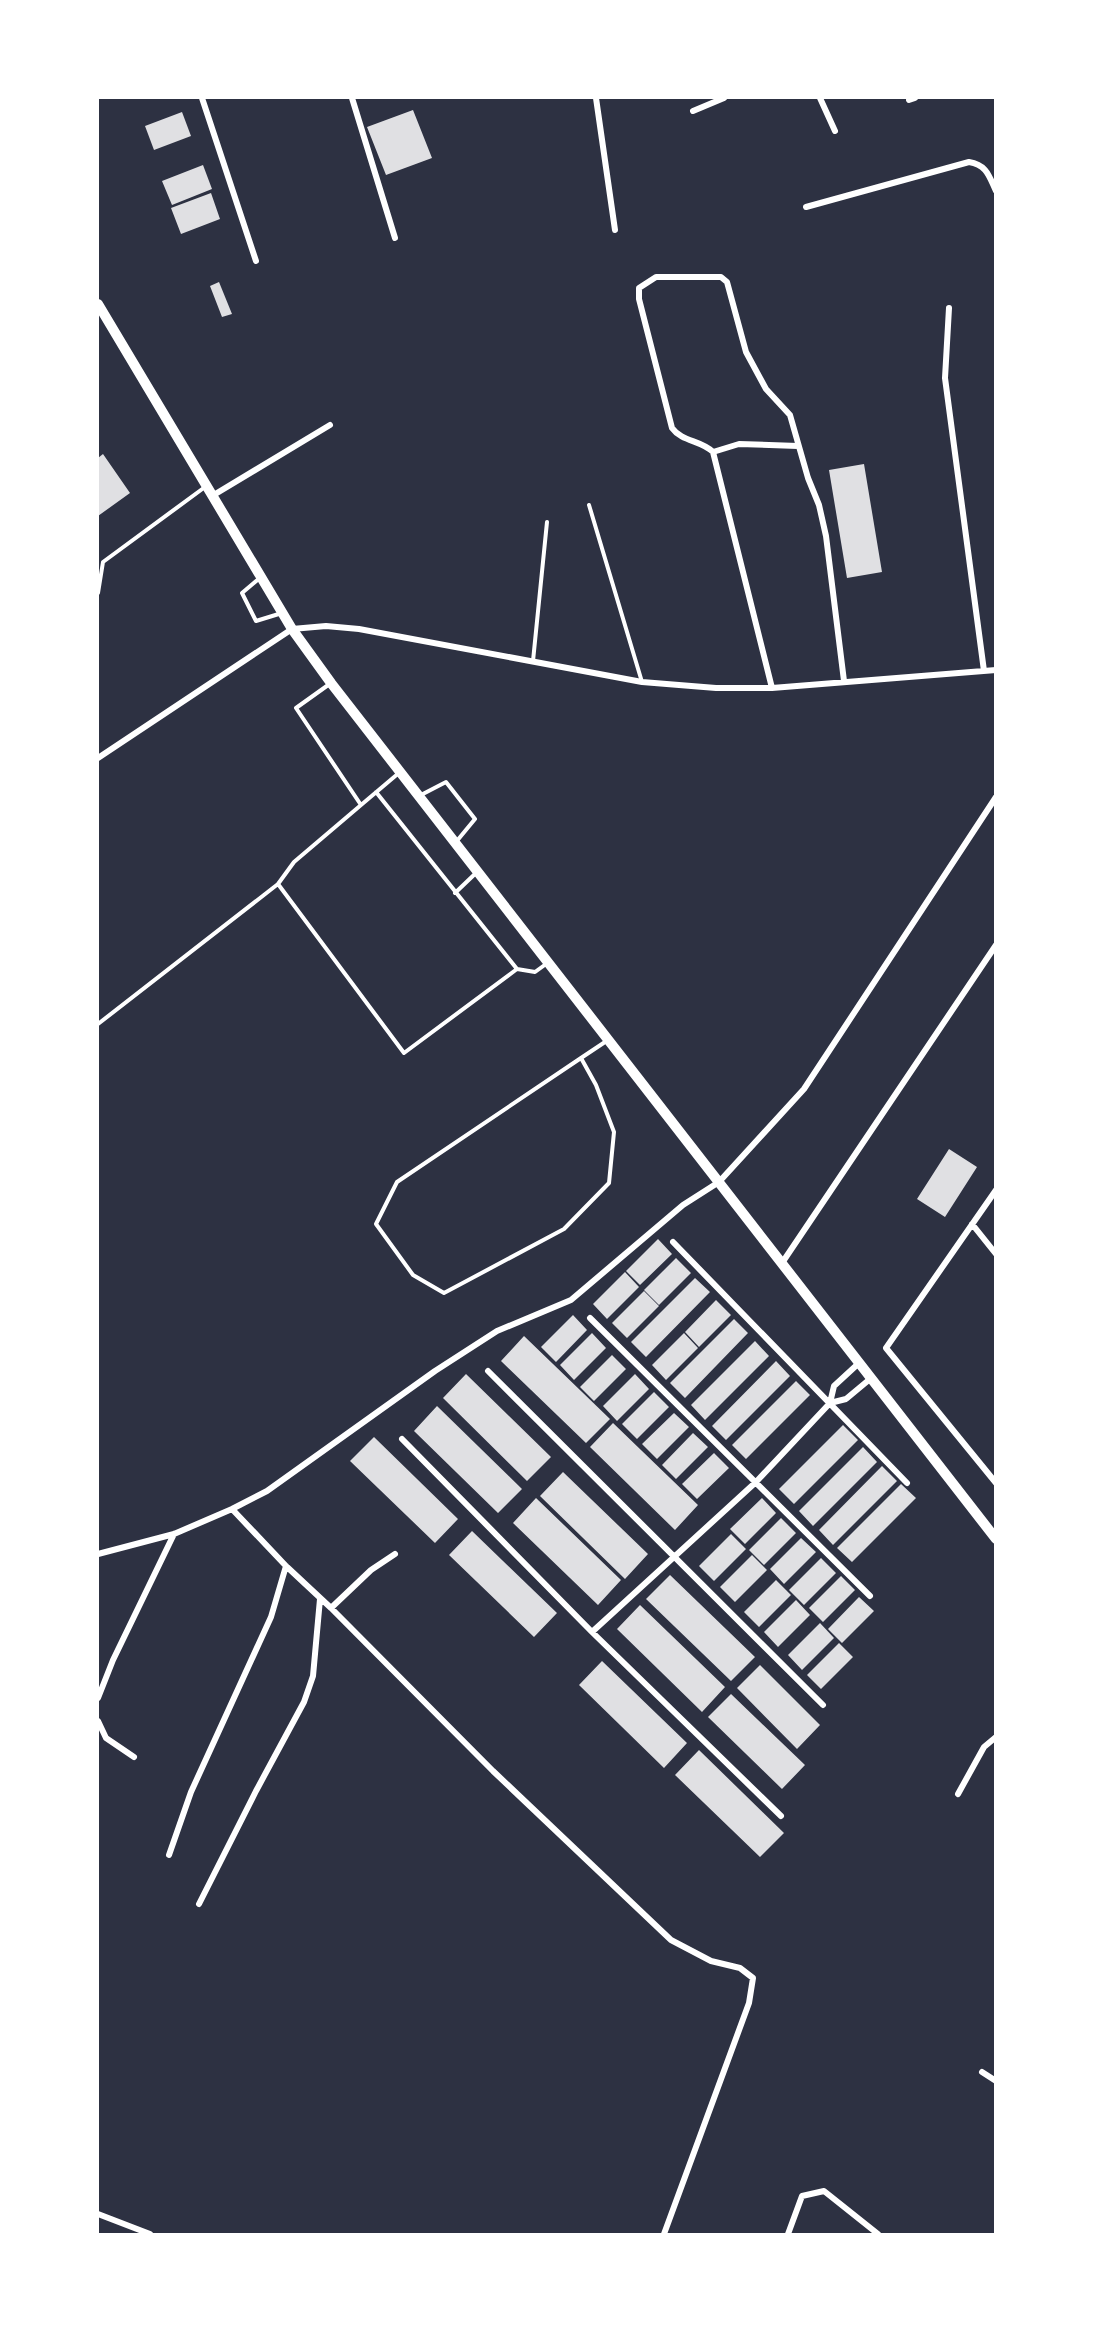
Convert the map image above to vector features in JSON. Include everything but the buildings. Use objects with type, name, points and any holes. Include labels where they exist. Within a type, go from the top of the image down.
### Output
[{"type":"street","points":[[202,98],[256,261]]},
{"type":"street","points":[[352,98],[395,238]]},
{"type":"street","points":[[596,98],[615,230]]},
{"type":"street","points":[[693,111],[724,98]]},
{"type":"street","points":[[820,98],[835,130]]},
{"type":"street","points":[[806,207],[969,162],[980,164],[987,172],[996,191]]},
{"type":"street","points":[[772,688],[713,452],[706,445],[677,435],[672,428],[639,299],[639,288],[656,277],[721,277],[727,282],[746,352],[766,389],[790,415],[798,446],[819,505],[826,536],[844,681]]},
{"type":"street","points":[[98,304],[292,629],[996,1539]]},
{"type":"street","points":[[949,308],[945,378],[984,671]]},
{"type":"street","points":[[209,491],[330,425]]},
{"type":"street","points":[[713,452],[740,444],[798,446]]},
{"type":"street","points":[[98,758],[292,629],[326,626],[359,629],[642,682],[716,688],[772,688],[996,670]]},
{"type":"street","points":[[98,1554],[174,1534],[267,1491],[435,1371],[497,1331],[571,1300],[683,1205],[719,1182],[804,1089],[996,797]]},
{"type":"street","points":[[782,1263],[996,945]]},
{"type":"street","points":[[996,1190],[886,1348],[996,1483]]},
{"type":"street","points":[[972,1224],[996,1254]]},
{"type":"street","points":[[673,1242],[907,1483]]},
{"type":"street","points":[[590,1318],[870,1596]]},
{"type":"street","points":[[592,1632],[756,1482],[830,1403],[834,1386],[858,1363]]},
{"type":"street","points":[[488,1371],[672,1557],[824,1705]]},
{"type":"street","points":[[830,1403],[846,1399],[870,1379]]},
{"type":"street","points":[[402,1439],[592,1632],[781,1816]]},
{"type":"street","points":[[232,1509],[286,1566],[331,1608],[493,1771],[671,1940],[711,1961],[740,1968],[753,1978],[749,2003],[664,2235]]},
{"type":"street","points":[[98,1698],[112,1660],[174,1534]]},
{"type":"street","points":[[331,1608],[371,1570],[395,1554]]},
{"type":"street","points":[[169,1855],[191,1792],[271,1617],[286,1566]]},
{"type":"street","points":[[199,1904],[304,1702],[313,1676],[320,1599]]},
{"type":"street","points":[[98,1721],[106,1738],[134,1757]]},
{"type":"street","points":[[958,1794],[984,1747],[996,1737]]},
{"type":"street","points":[[982,2072],[996,2081]]},
{"type":"street","points":[[788,2235],[802,2196],[824,2191],[878,2235]]},
{"type":"street","points":[[98,2214],[150,2235]]},
{"type":"lane","points":[[98,593],[103,562],[209,491]]},
{"type":"lane","points":[[589,505],[642,682]]},
{"type":"lane","points":[[533,661],[547,522]]},
{"type":"lane","points":[[261,577],[242,593],[256,621],[282,613]]},
{"type":"lane","points":[[331,682],[296,708],[361,805]]},
{"type":"lane","points":[[98,1024],[278,884],[294,862],[400,771]]},
{"type":"lane","points":[[419,796],[446,782],[475,819],[455,842]]},
{"type":"lane","points":[[376,792],[516,969],[535,972],[548,962]]},
{"type":"lane","points":[[456,893],[478,872]]},
{"type":"lane","points":[[278,884],[404,1053],[516,969]]},
{"type":"lane","points":[[581,1058],[596,1085],[614,1132],[609,1183],[564,1229],[444,1293],[412,1275],[376,1224],[397,1182],[581,1058],[608,1040]]}]
